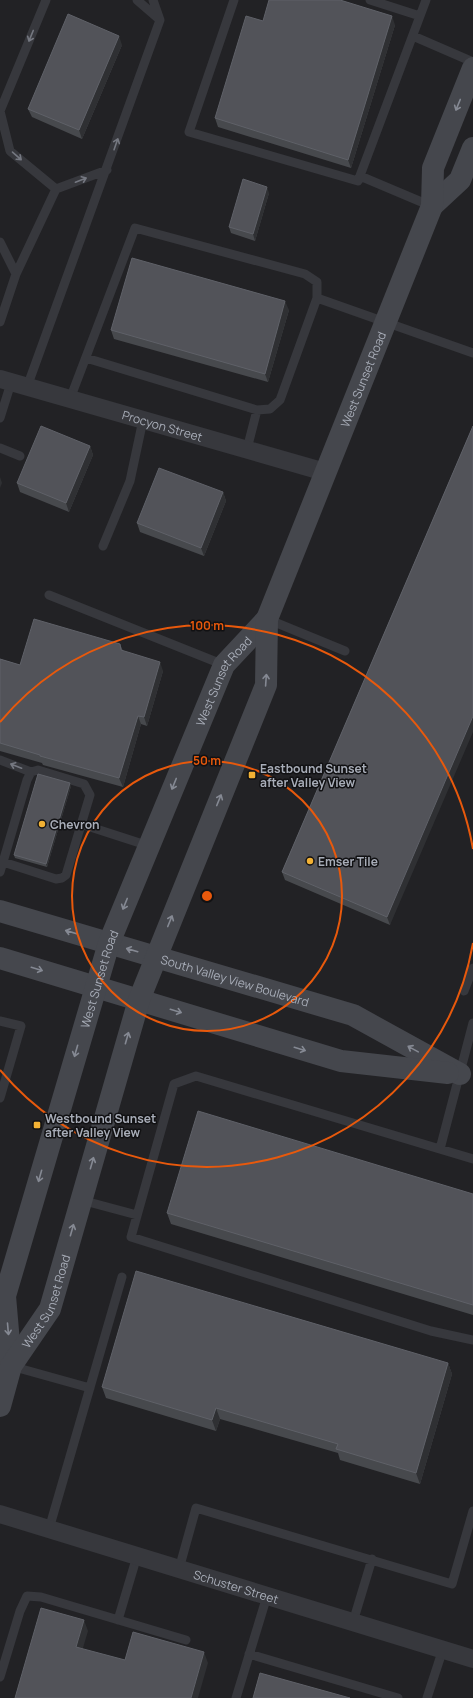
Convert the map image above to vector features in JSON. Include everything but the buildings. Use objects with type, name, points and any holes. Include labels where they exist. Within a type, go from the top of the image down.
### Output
[{"type":"main road","name":"West Sunset Road","points":[[6,1364],[50,1309],[138,1000],[266,685],[267,619],[432,206],[432,168],[473,68]]},
{"type":"main road","name":"West Sunset Road","points":[[432,206],[460,180],[473,148]]},
{"type":"main road","name":"West Sunset Road","points":[[0,1406],[6,1364],[5,1296],[109,943],[224,666],[267,619]]},
{"type":"main road","name":"South Valley View Boulevard","points":[[0,911],[353,1015],[466,1076]]},
{"type":"main road","points":[[0,958],[340,1061],[466,1076]]},
{"type":"street","name":"Procyon Street","points":[[13,383],[325,472]]},
{"type":"street","name":"Schuster Street","points":[[0,1514],[473,1659]]},
{"type":"lane","points":[[46,0],[0,111],[10,150],[56,189]]},
{"type":"lane","points":[[137,0],[160,20]]},
{"type":"lane","points":[[0,418],[13,383],[94,207],[160,20],[153,0]]},
{"type":"lane","points":[[234,0],[188,132],[358,181],[426,0]]},
{"type":"lane","points":[[370,0],[420,16]]},
{"type":"lane","points":[[413,36],[473,62]]},
{"type":"lane","points":[[0,322],[16,274],[56,189],[107,170]]},
{"type":"lane","points":[[360,176],[432,206]]},
{"type":"lane","points":[[70,399],[135,228],[305,274],[318,282],[317,298],[280,400],[270,410],[258,410],[86,358]]},
{"type":"lane","points":[[0,242],[16,274]]},
{"type":"lane","points":[[317,298],[384,323],[473,353]]},
{"type":"lane","points":[[247,449],[258,410]]},
{"type":"lane","points":[[103,546],[130,481],[143,420]]},
{"type":"lane","points":[[0,448],[20,456]]},
{"type":"lane","points":[[49,595],[224,666]]},
{"type":"lane","points":[[267,619],[345,651]]},
{"type":"lane","points":[[0,760],[31,772],[38,770],[84,784],[90,795],[66,875],[62,878],[56,878],[2,861]]},
{"type":"lane","points":[[0,872],[27,780],[31,772]]},
{"type":"lane","points":[[81,824],[149,846]]},
{"type":"lane","points":[[464,991],[473,968]]},
{"type":"lane","points":[[0,1020],[21,1026],[0,1098]]},
{"type":"lane","points":[[440,1149],[466,1076],[473,1023]]},
{"type":"lane","points":[[473,1159],[196,1076],[174,1084],[130,1237],[431,1331],[473,1340]]},
{"type":"lane","points":[[81,1200],[137,1215]]},
{"type":"lane","points":[[49,1529],[122,1277]]},
{"type":"lane","points":[[6,1364],[90,1388]]},
{"type":"lane","points":[[179,1569],[196,1508],[452,1584],[473,1511]]},
{"type":"lane","points":[[118,1620],[137,1556]]},
{"type":"lane","points":[[353,1622],[372,1559]]},
{"type":"lane","points":[[0,1677],[20,1611],[27,1596],[42,1597],[186,1640]]},
{"type":"lane","points":[[236,1698],[267,1596]]},
{"type":"lane","points":[[428,1698],[443,1650]]},
{"type":"lane","points":[[249,1654],[398,1698]]},
{"type":"shaded area","points":[[0,0],[473,0],[473,1698],[0,1698]]},
{"type":"place","name":"Eastbound Sunset after Valley View","points":[[252,775]]},
{"type":"place","name":"Chevron","points":[[42,824]]},
{"type":"place","name":"Emser Tile","points":[[310,861]]},
{"type":"place","name":"Westbound Sunset after Valley View","points":[[37,1125]]}]
